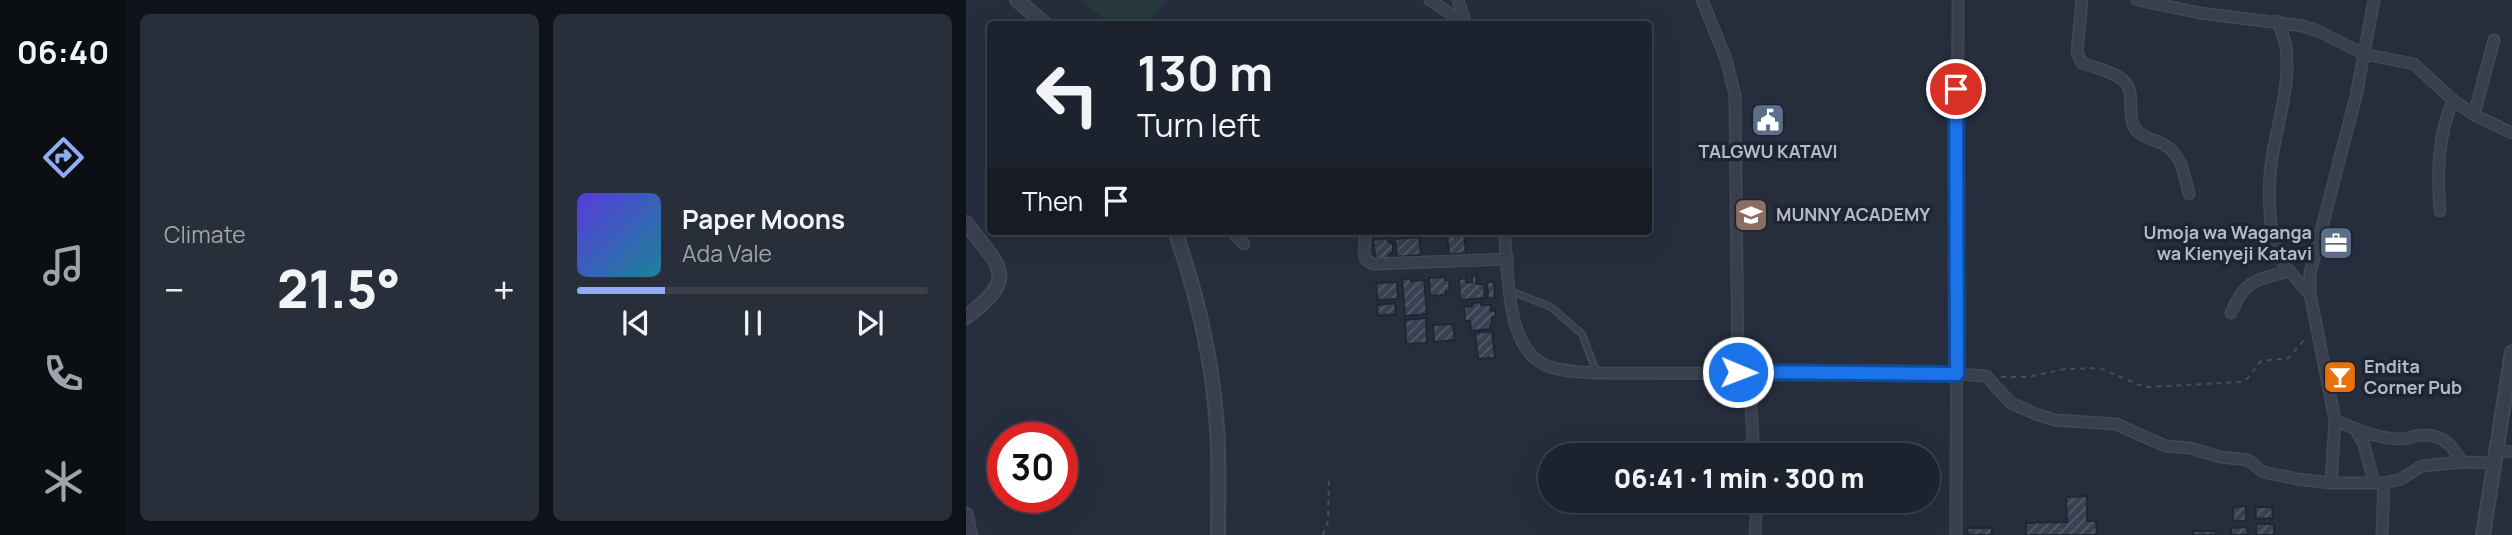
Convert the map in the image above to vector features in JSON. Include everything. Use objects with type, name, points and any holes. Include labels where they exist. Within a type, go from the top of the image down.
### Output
[{"type":"street","points":[[1017,0],[1042,21]]},
{"type":"street","points":[[1430,0],[1461,21]]},
{"type":"street","points":[[1458,0],[1464,21]]},
{"type":"street","points":[[1702,0],[1726,59],[1735,95],[1738,372]]},
{"type":"street","points":[[1955,535],[1955,142],[1958,0]]},
{"type":"street","points":[[2081,0],[2077,53],[2082,63],[2126,81],[2129,89],[2130,120],[2140,134],[2168,146],[2181,160],[2189,194]]},
{"type":"street","points":[[2137,0],[2200,13],[2277,21],[2318,31],[2364,54],[2414,64],[2453,100],[2474,115],[2512,133]]},
{"type":"street","points":[[2200,13],[2201,0]]},
{"type":"street","points":[[2331,482],[2335,420],[2310,294],[2311,274],[2356,96],[2374,0]]},
{"type":"street","points":[[2277,21],[2285,42],[2286,63],[2284,96],[2270,167],[2270,207],[2275,248],[2289,271],[2310,294]]},
{"type":"street","points":[[2474,115],[2494,40]]},
{"type":"street","points":[[2440,211],[2438,162],[2444,121],[2453,100]]},
{"type":"street","points":[[966,223],[994,260],[1000,277],[994,293],[966,317]]},
{"type":"street","points":[[1176,235],[1206,340],[1212,382],[1217,432],[1218,535]]},
{"type":"street","points":[[1236,235],[1244,243]]},
{"type":"street","points":[[1366,235],[1366,260],[1373,264],[1508,259]]},
{"type":"street","points":[[1505,235],[1515,326],[1530,354],[1548,367],[1597,373],[1749,372],[1986,376],[2011,403],[2055,420],[2116,424],[2165,446],[2190,448],[2220,457],[2248,460],[2263,472],[2331,482],[2379,482],[2402,479],[2423,466],[2462,462],[2494,463]]},
{"type":"street","points":[[2231,313],[2239,293],[2254,281],[2289,271]]},
{"type":"street","points":[[2483,535],[2512,352]]},
{"type":"street","points":[[1749,372],[1753,443]]},
{"type":"street","points":[[2335,420],[2356,430],[2397,439],[2424,435],[2442,438],[2454,448],[2462,462]]},
{"type":"street","points":[[2356,430],[2379,482],[2382,535]]},
{"type":"street","points":[[2497,450],[2512,452]]},
{"type":"street","points":[[1755,535],[1756,513]]},
{"type":"street","points":[[966,515],[970,535]]},
{"type":"lane","points":[[1511,291],[1551,307],[1582,334],[1597,373]]},
{"type":"path","points":[[1986,376],[2028,377],[2090,367],[2100,368],[2149,387],[2241,382],[2247,379],[2261,362],[2288,358],[2317,326]]},
{"type":"path","points":[[1323,535],[1328,521],[1329,477]]},
{"type":"shaded area","points":[[1081,0],[1168,0],[1150,21],[1106,21]]},
{"type":"building","points":[[1447,235],[1464,235],[1466,253],[1449,255]]},
{"type":"building","points":[[1419,237],[1421,255],[1397,257],[1395,239]]},
{"type":"building","points":[[1387,238],[1393,244],[1393,252],[1387,260],[1376,262],[1373,240]]},
{"type":"building","points":[[1476,274],[1477,284],[1484,284],[1485,298],[1460,300],[1459,279],[1466,278],[1467,283],[1472,282],[1472,275]]},
{"type":"building","points":[[1445,277],[1445,280],[1449,280],[1450,291],[1446,291],[1446,295],[1430,296],[1429,278]]},
{"type":"building","points":[[1411,278],[1411,281],[1424,280],[1427,314],[1405,316],[1402,279]]},
{"type":"building","points":[[1397,282],[1398,299],[1377,300],[1376,283]]},
{"type":"building","points":[[1487,282],[1494,282],[1495,298],[1488,299]]},
{"type":"building","points":[[1481,302],[1481,305],[1491,305],[1491,311],[1495,310],[1496,317],[1492,317],[1490,329],[1471,331],[1470,321],[1465,321],[1464,307]]},
{"type":"building","points":[[1395,303],[1396,314],[1378,316],[1377,305]]},
{"type":"building","points":[[1426,318],[1427,343],[1406,344],[1405,320]]},
{"type":"building","points":[[1453,324],[1455,340],[1434,342],[1433,325]]},
{"type":"building","points":[[1492,331],[1495,358],[1478,359],[1475,333]]},
{"type":"building","points":[[2087,496],[2087,521],[2096,521],[2097,535],[2026,535],[2026,523],[2067,522],[2066,497]]},
{"type":"building","points":[[2246,506],[2246,521],[2233,521],[2233,507]]},
{"type":"building","points":[[2255,507],[2272,507],[2273,518],[2256,519]]},
{"type":"building","points":[[2256,524],[2274,524],[2274,535],[2256,535]]},
{"type":"building","points":[[2247,527],[2248,535],[2231,535],[2231,528]]},
{"type":"building","points":[[1967,528],[1992,528],[1992,535],[1968,535]]},
{"type":"building","points":[[2193,531],[2216,531],[2216,535],[2193,535]]},
{"type":"place","name":"TALGWU KATAVI","points":[[1768,120]]},
{"type":"place","name":"MUNNY ACADEMY","points":[[1751,215]]},
{"type":"place","name":"Umoja wa Waganga wa Kienyeji Katavi","points":[[2336,243]]},
{"type":"place","name":"Endita Corner Pub","points":[[2340,377]]},
{"type":"route","points":[[1738,372],[1957,374],[1956,89]]}]
